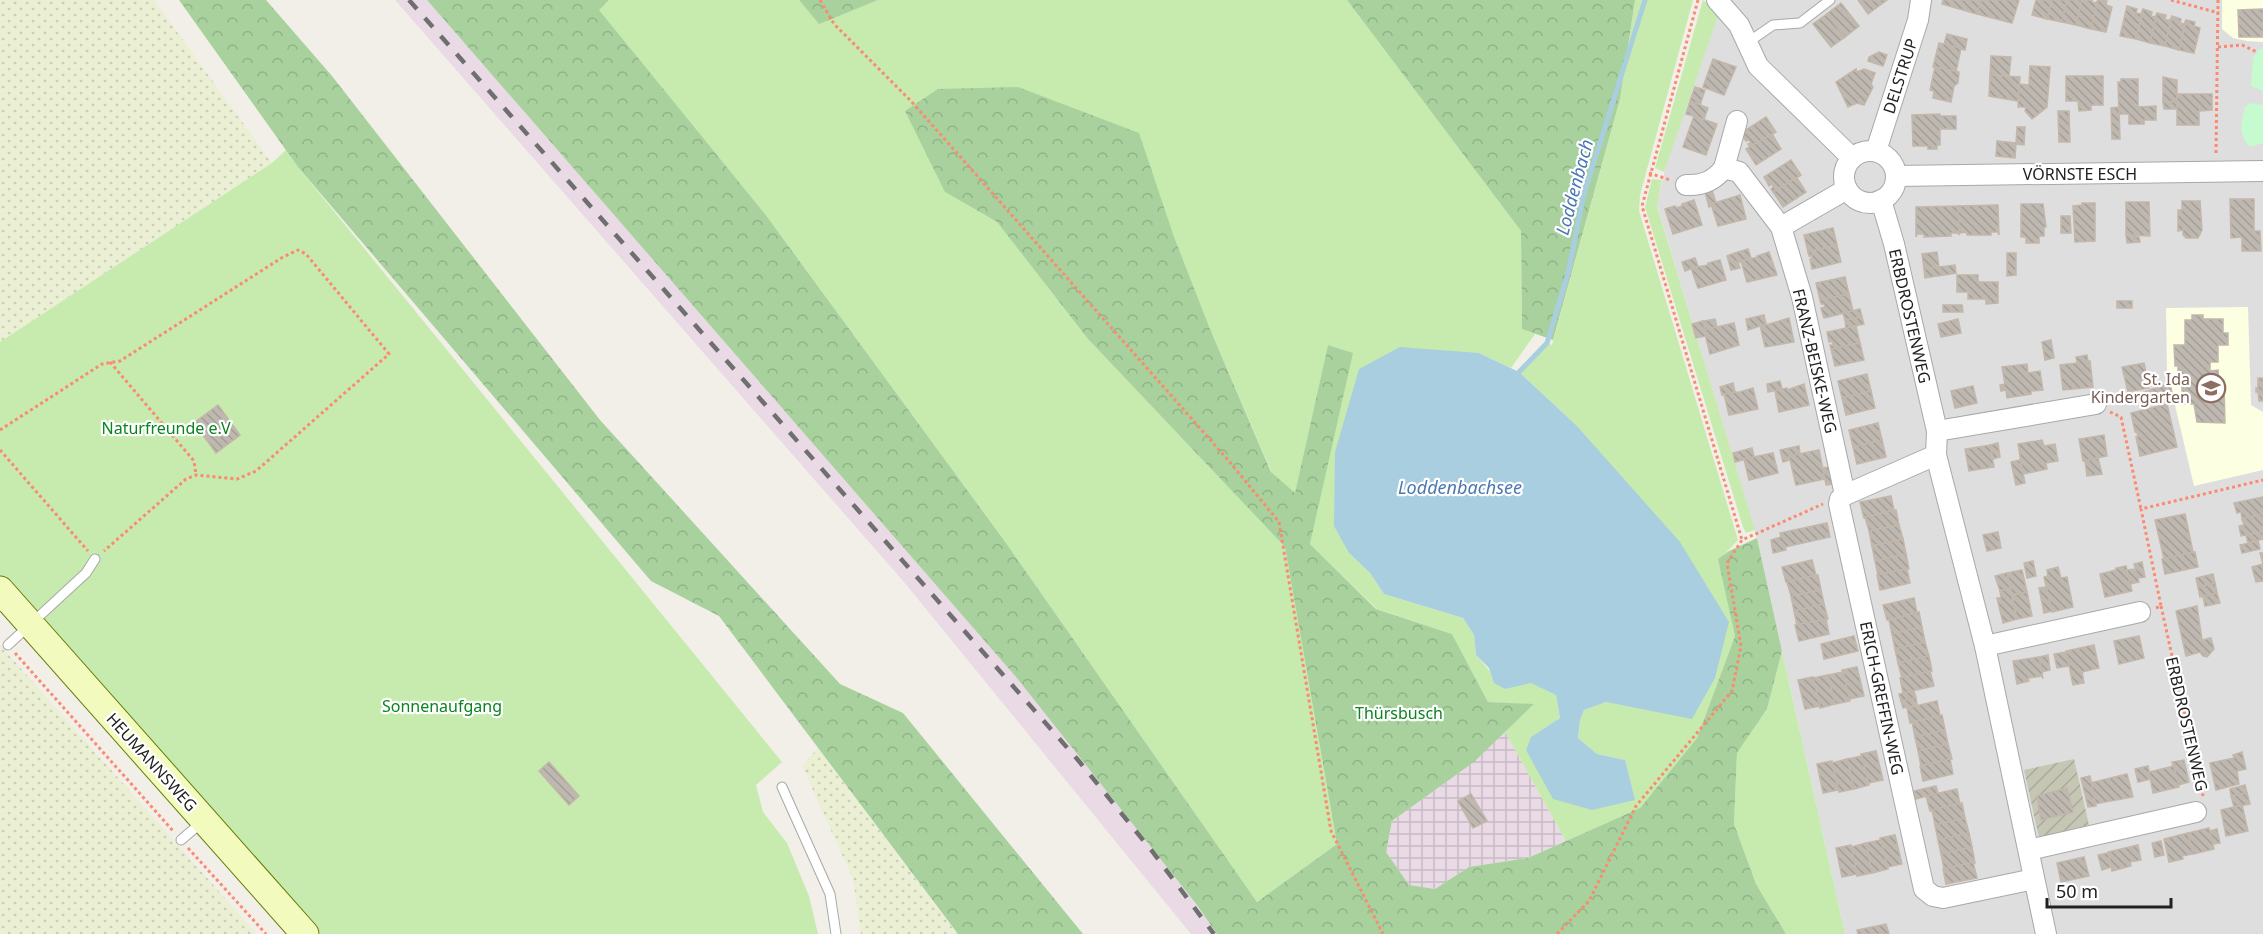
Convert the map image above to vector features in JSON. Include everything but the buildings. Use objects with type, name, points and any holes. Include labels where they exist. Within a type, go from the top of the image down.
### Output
[{"type":"street","points":[[1717,0],[1739,25],[1758,66],[1852,158]]},
{"type":"street","name":"DELSTRUP","points":[[1876,151],[1918,20],[1921,0]]},
{"type":"street","points":[[1678,182],[1698,185],[1718,176],[1724,168],[1737,121]]},
{"type":"street","points":[[1876,151],[1886,156],[1893,165],[1896,176],[1895,186],[1890,194],[1881,200],[1872,203],[1862,202],[1853,197],[1847,189],[1844,178],[1846,167],[1852,158],[1863,152],[1876,151]]},
{"type":"street","name":"FRANZ-BEISKE-WEG","points":[[1724,168],[1739,172],[1781,227],[1802,297],[1842,497]]},
{"type":"street","name":"VÖRNSTE ESCH","points":[[1896,176],[2263,171]]},
{"type":"street","points":[[1781,227],[1847,189]]},
{"type":"street","name":"ERBDROSTENWEG","points":[[1881,200],[1894,244],[1937,431],[1936,455],[1986,646],[2046,934]]},
{"type":"street","points":[[1937,431],[2096,404]]},
{"type":"street","points":[[1842,497],[1936,455]]},
{"type":"street","name":"ERICH-GREFFIN-WEG","points":[[1842,497],[1839,504],[1924,889],[1933,896],[1943,898],[2034,879]]},
{"type":"street","name":"HEUMANNSWEG","points":[[0,590],[305,934]]},
{"type":"street","points":[[1986,646],[2140,612]]},
{"type":"street","name":"ERBDROSTENWEG","points":[[2029,850],[2196,812]]},
{"type":"lane","points":[[1747,43],[1773,25],[1800,23],[1830,0]]},
{"type":"lane","points":[[8,645],[86,573],[95,559]]},
{"type":"lane","points":[[783,787],[830,894],[836,934]]},
{"type":"lane","points":[[181,840],[204,820]]},
{"type":"path","points":[[820,0],[834,24],[911,101],[1228,460],[1279,522],[1331,831],[1383,934]]},
{"type":"path","points":[[1698,0],[1649,173],[1642,206],[1742,540]]},
{"type":"path","points":[[2171,0],[2219,13]]},
{"type":"path","points":[[2216,173],[2218,0]]},
{"type":"path","points":[[2218,47],[2242,45],[2257,52]]},
{"type":"path","points":[[1649,173],[1678,182]]},
{"type":"path","points":[[0,430],[102,364],[120,362],[298,250],[306,254],[389,354],[256,471],[237,479],[196,475],[186,479],[95,559],[0,450]]},
{"type":"path","points":[[110,362],[194,461],[196,475]]},
{"type":"path","points":[[2096,404],[2121,417],[2141,509],[2161,606],[2140,612]]},
{"type":"path","points":[[2141,509],[2263,480]]},
{"type":"path","points":[[1557,934],[1589,901],[1636,806],[1732,691],[1741,646],[1727,563],[1742,540],[1842,497]]},
{"type":"path","name":"ERBDROSTENWEG","points":[[2161,606],[2205,801],[2196,812]]},
{"type":"path","points":[[8,645],[266,934]]},
{"type":"shaded area","points":[[0,0],[154,0],[272,163],[0,342]]},
{"type":"shaded area","points":[[395,0],[427,0],[1016,677],[1197,905],[1217,934],[1191,934],[904,582]]},
{"type":"shaded area","points":[[1718,0],[2263,0],[2263,934],[1845,934],[1757,538],[1657,205],[1666,165]]},
{"type":"shaded area","points":[[2222,0],[2263,0],[2263,42],[2233,38],[2222,29]]},
{"type":"shaded area","name":"St. Ida Kindergarten","points":[[2248,307],[2251,405],[2263,412],[2263,470],[2194,486],[2167,371],[2166,308]]},
{"type":"shaded area","points":[[0,645],[257,934],[0,934]]},
{"type":"shaded area","points":[[1505,732],[1566,841],[1528,858],[1469,867],[1435,889],[1409,885],[1386,852],[1392,821],[1474,762]]},
{"type":"shaded area","points":[[818,748],[957,934],[861,934],[853,879],[802,766]]},
{"type":"shaded area","points":[[2074,759],[2089,825],[2039,838],[2024,770]]},
{"type":"green space","points":[[179,0],[266,0],[332,76],[600,420],[840,684],[903,713],[1083,934],[958,934],[719,616],[651,581],[298,167]]},
{"type":"green space","name":"Thürsbusch","points":[[427,0],[609,0],[599,10],[765,214],[1006,543],[1257,902],[1337,844],[1285,547],[1088,339],[997,222],[945,192],[905,111],[938,89],[1018,87],[1139,133],[1173,234],[1210,329],[1271,472],[1295,493],[1328,345],[1353,353],[1310,544],[1376,609],[1452,634],[1488,702],[1534,704],[1474,762],[1392,821],[1386,852],[1409,885],[1435,889],[1469,867],[1528,858],[1640,808],[1697,738],[1735,636],[1718,559],[1729,551],[1757,538],[1782,651],[1767,709],[1737,753],[1734,824],[1756,884],[1786,934],[1217,934],[1197,905],[1016,677]]},
{"type":"green space","points":[[609,0],[799,0],[819,23],[878,0],[1347,0],[1521,231],[1522,329],[1535,334],[1511,368],[1479,353],[1349,553],[1370,573],[1384,594],[1463,618],[1474,635],[1476,655],[1505,689],[1531,682],[1556,695],[1560,718],[1532,737],[1526,750],[1625,760],[1597,754],[1578,738],[1580,720],[1584,710],[1606,702],[1692,718],[1576,425],[1519,372],[1547,343],[1552,345],[1620,99],[1635,0],[1693,0],[1640,195],[1639,211],[1738,540],[1719,560],[1735,636],[1697,738],[1640,808],[1566,841],[1505,732],[1533,705],[1488,702],[1452,634],[1377,609],[1310,544],[1352,353],[1328,345],[1295,494],[1272,473],[1210,329],[1173,234],[945,192],[997,222],[1088,339],[1285,547],[1337,844],[1257,902],[1006,543],[765,214],[598,10]]},
{"type":"green space","points":[[799,0],[878,0],[819,24]]},
{"type":"green space","points":[[1347,0],[1635,0],[1620,99],[1553,340],[1522,329],[1521,231]]},
{"type":"green space","points":[[1703,0],[1719,13],[1664,172],[1655,168]]},
{"type":"green space","points":[[2259,49],[2263,49],[2263,91],[2251,86],[2253,58]]},
{"type":"green space","points":[[2251,103],[2263,105],[2263,143],[2250,147],[2242,133],[2242,118],[2245,107]]},
{"type":"green space","points":[[286,150],[782,762],[756,785],[763,812],[787,843],[809,896],[818,934],[321,934],[0,579],[0,342],[272,163]]},
{"type":"green space","points":[[1652,179],[1662,180],[1657,206],[1755,530],[1746,533],[1645,207]]},
{"type":"green space","points":[[1782,651],[1845,934],[1786,934],[1756,884],[1734,824],[1737,753],[1767,709]]},
{"type":"water","name":"Loddenbachsee","points":[[1400,347],[1479,353],[1519,372],[1576,425],[1680,542],[1729,622],[1715,678],[1692,719],[1606,702],[1584,710],[1580,720],[1578,738],[1597,754],[1625,760],[1635,800],[1592,810],[1553,799],[1526,750],[1531,737],[1560,718],[1556,695],[1531,683],[1505,689],[1494,683],[1489,668],[1476,655],[1474,635],[1463,618],[1384,594],[1370,573],[1349,553],[1334,526],[1335,452],[1359,369]]},
{"type":"waterway","name":"Loddenbach","points":[[1519,372],[1547,343],[1568,273],[1584,194],[1645,0]]},
{"type":"railway","points":[[409,0],[1078,760],[1152,851],[1214,934]]},
{"type":"place","name":"St. Ida Kindergarten","points":[[2211,388]]},
{"type":"park label","name":"Naturfreunde e.V","points":[[166,428]]},
{"type":"park label","name":"Sonnenaufgang","points":[[442,706]]}]
